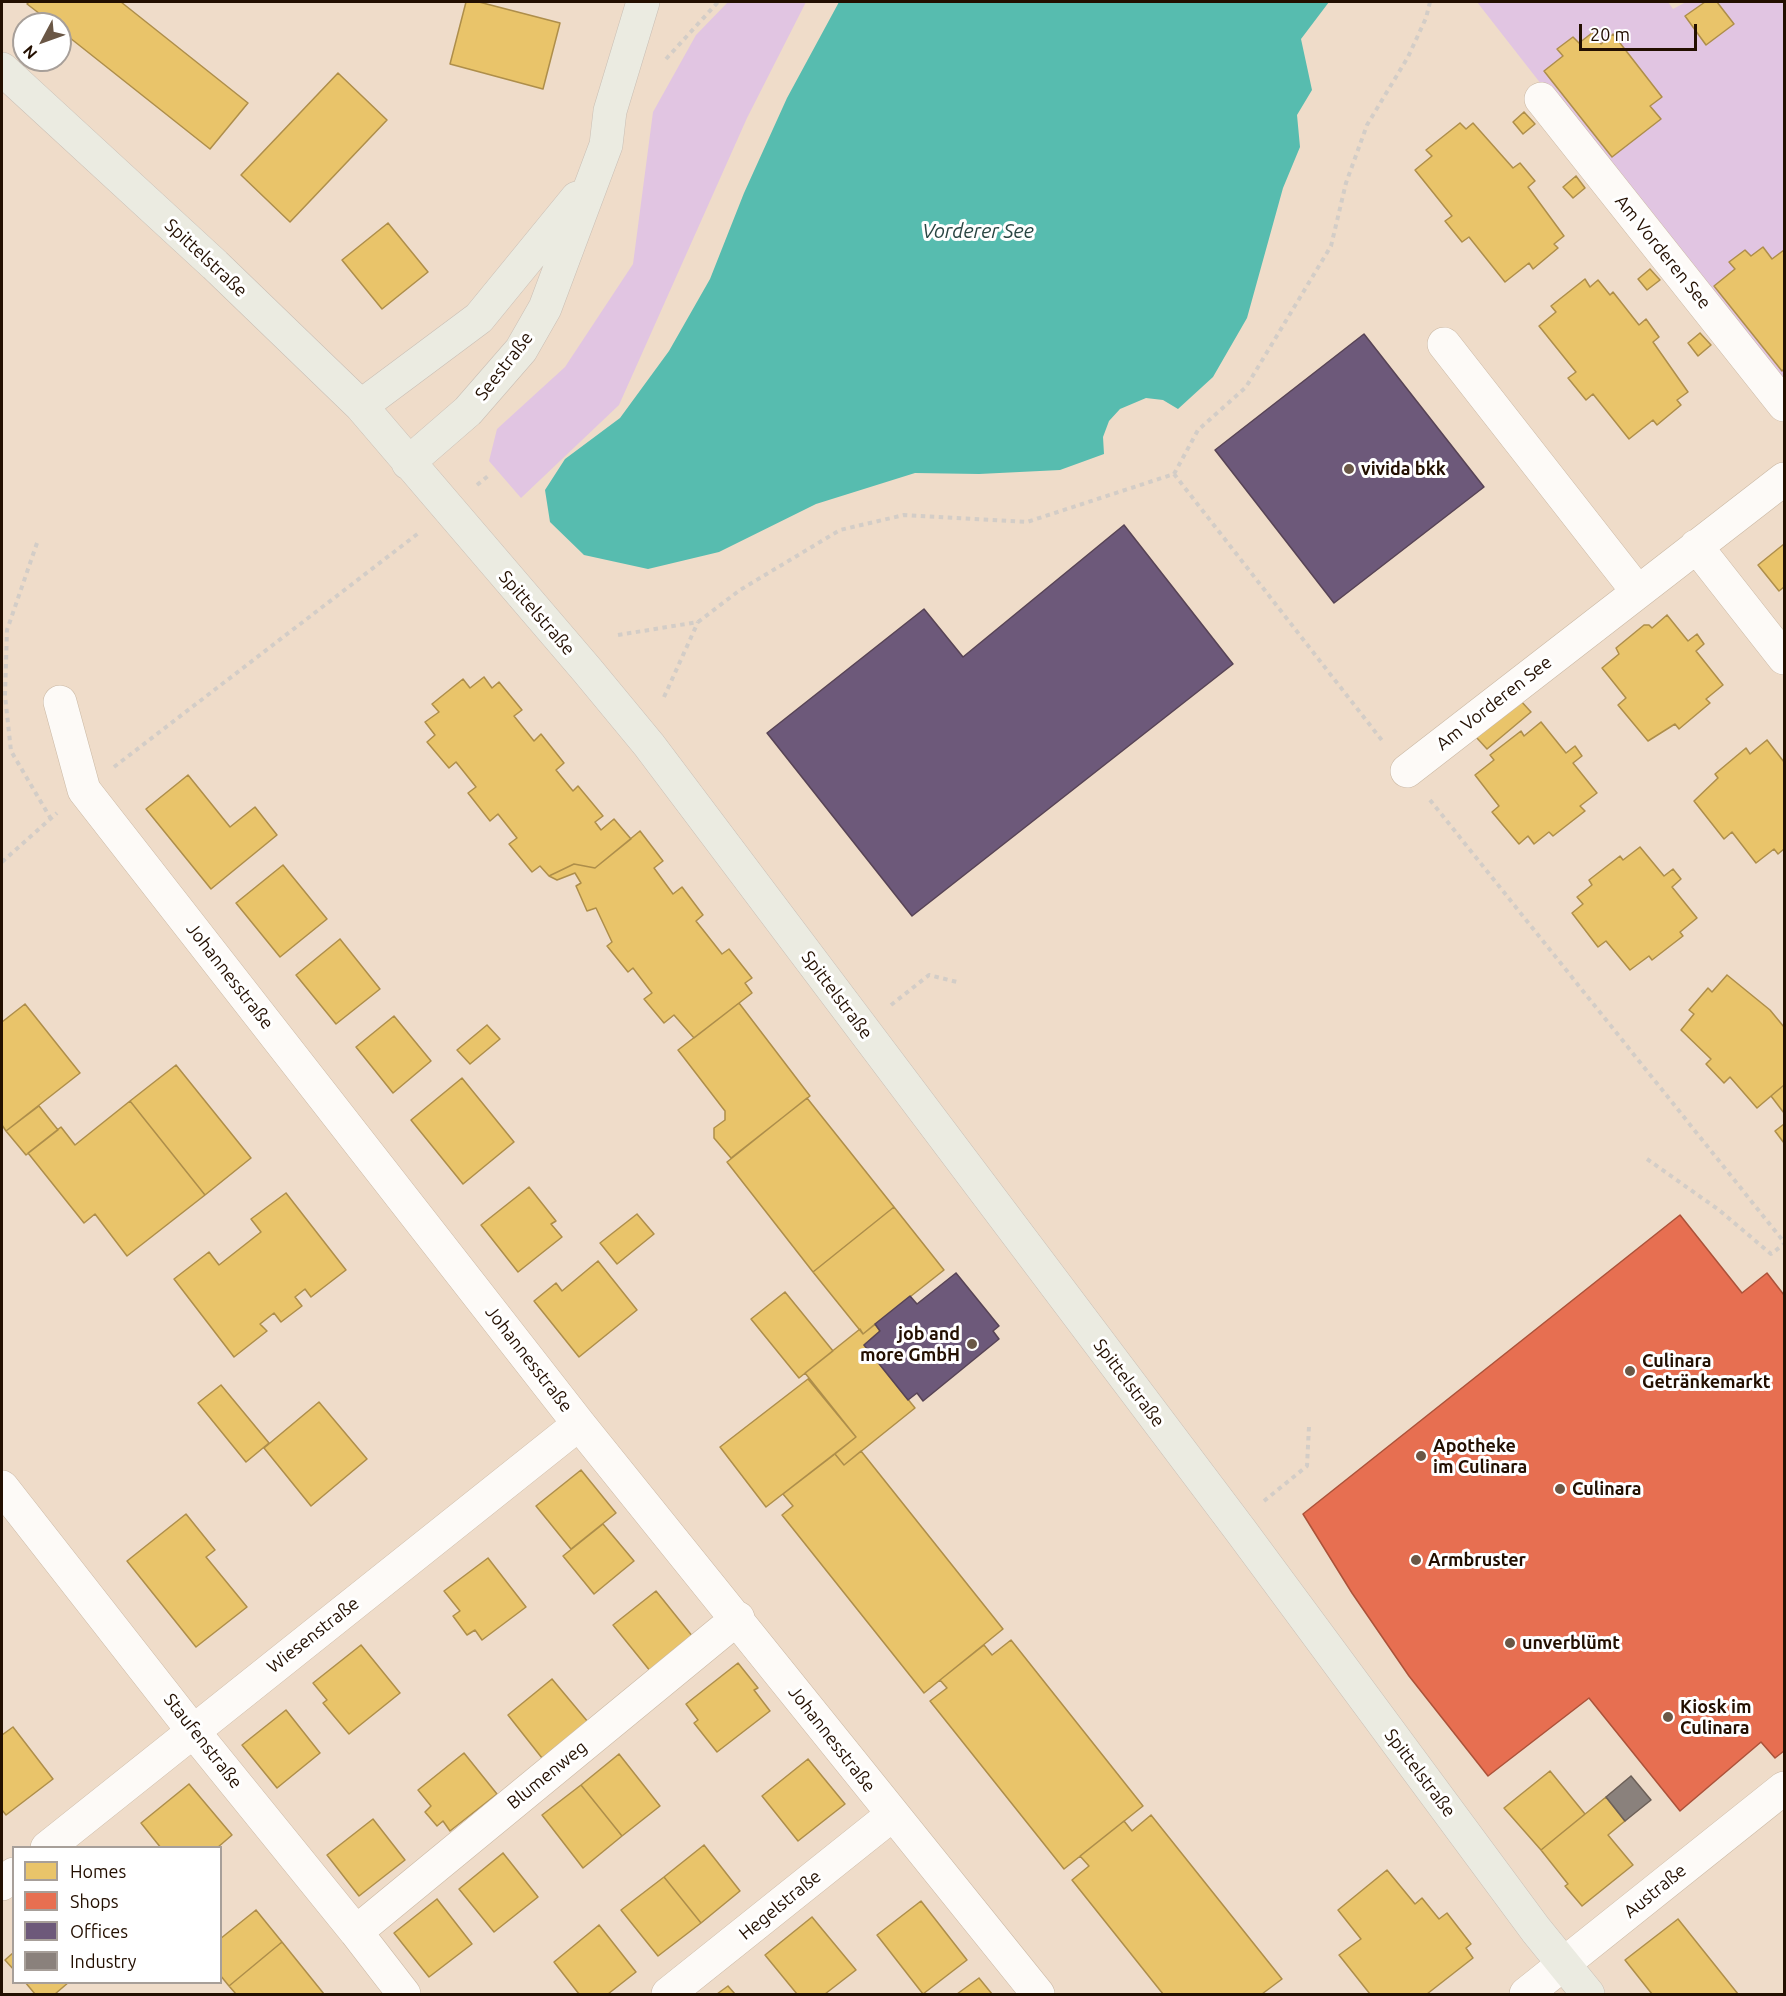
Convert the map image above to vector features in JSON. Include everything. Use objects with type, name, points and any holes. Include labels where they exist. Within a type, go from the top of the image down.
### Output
[{"type":"main road","name":"Seestraße","points":[[408,463],[468,411],[521,350],[545,308],[606,145],[610,111],[643,2]]},
{"type":"main road","name":"Spittelstraße","points":[[2,69],[214,265],[361,406],[649,745],[1588,1995]]},
{"type":"main road","name":"Seestraße","points":[[361,406],[479,318],[593,178]]},
{"type":"street","name":"Am Vorderen See","points":[[1541,99],[1785,405]]},
{"type":"street","points":[[1444,344],[1638,592]]},
{"type":"street","name":"Am Vorderen See","points":[[1407,771],[1785,479]]},
{"type":"street","points":[[1696,546],[1785,658]]},
{"type":"street","name":"Johannesstraße","points":[[60,702],[84,790],[579,1424],[738,1618],[892,1815],[1038,1995]]},
{"type":"street","name":"Wiesenstraße","points":[[49,1846],[579,1424]]},
{"type":"street","name":"Staufenstraße","points":[[2,1487],[404,1995]]},
{"type":"street","name":"Blumenweg","points":[[356,1932],[738,1618]]},
{"type":"street","name":"Austraße","points":[[1526,1995],[1785,1788]]},
{"type":"street","name":"Hegelstraße","points":[[668,1995],[892,1815]]},
{"type":"path","points":[[662,65],[718,2]]},
{"type":"path","points":[[618,635],[698,622],[740,590],[840,530],[904,515],[1027,522],[1174,474],[1198,430],[1246,387],[1331,246],[1346,183],[1367,125],[1408,57],[1426,18],[1430,2]]},
{"type":"path","points":[[1174,474],[1407,771],[1785,1243],[1771,1254],[1719,1209],[1647,1159]]},
{"type":"path","points":[[2,862],[51,819],[11,751],[5,696],[7,630],[37,543]]},
{"type":"path","points":[[84,790],[406,544]]},
{"type":"path","points":[[664,697],[698,622]]},
{"type":"path","points":[[2,623],[7,630]]},
{"type":"path","points":[[887,1008],[929,975],[957,982]]},
{"type":"path","points":[[1260,1505],[1307,1466],[1308,1426]]},
{"type":"shaded area","points":[[728,2],[806,2],[747,118],[619,405],[521,498],[489,461],[497,429],[565,367],[633,264],[653,112],[696,35]]},
{"type":"shaded area","points":[[1477,2],[1668,2],[1673,9],[1686,2],[1784,2],[1784,395]]},
{"type":"water","name":"Vorderer See","points":[[839,2],[1329,2],[1301,39],[1312,90],[1297,115],[1300,147],[1283,188],[1247,318],[1213,377],[1178,409],[1163,400],[1146,398],[1120,409],[1109,421],[1103,437],[1104,454],[1060,470],[979,474],[915,473],[816,504],[719,552],[648,569],[584,555],[550,522],[545,490],[565,459],[620,418],[669,351],[710,279],[744,193],[787,98]]},
{"type":"building: Homes","points":[[29,2],[121,2],[248,103],[210,149],[72,40],[72,12],[37,12],[27,4]]},
{"type":"building: Homes","points":[[466,2],[479,2],[560,23],[543,89],[450,64]]},
{"type":"building: Homes","points":[[1705,2],[1717,2],[1734,24],[1706,45],[1685,16]]},
{"type":"building: Homes","points":[[1592,33],[1601,44],[1613,34],[1662,97],[1650,106],[1661,119],[1612,157],[1544,71],[1563,56],[1557,49],[1573,37],[1579,43]]},
{"type":"building: Homes","points":[[338,73],[387,120],[290,222],[241,175]]},
{"type":"building: Homes","points":[[1524,112],[1535,124],[1523,134],[1513,122]]},
{"type":"building: Homes","points":[[1460,123],[1466,129],[1473,123],[1513,168],[1520,163],[1535,181],[1528,187],[1564,236],[1554,244],[1558,248],[1533,269],[1529,263],[1505,282],[1469,237],[1462,242],[1445,221],[1452,216],[1415,170],[1432,156],[1426,150]]},
{"type":"building: Homes","points":[[1576,176],[1585,188],[1573,198],[1563,187]]},
{"type":"building: Homes","points":[[388,223],[428,272],[382,309],[342,260]]},
{"type":"building: Homes","points":[[1763,247],[1772,259],[1784,250],[1784,369],[1782,371],[1714,286],[1735,269],[1729,262],[1745,250],[1751,256]]},
{"type":"building: Homes","points":[[1650,269],[1660,280],[1647,290],[1638,279]]},
{"type":"building: Homes","points":[[1585,279],[1590,287],[1598,280],[1610,295],[1613,292],[1639,325],[1646,319],[1659,337],[1653,342],[1688,392],[1677,400],[1681,405],[1657,425],[1653,420],[1629,439],[1593,394],[1586,400],[1568,378],[1576,372],[1539,326],[1556,312],[1551,306]]},
{"type":"building: Homes","points":[[1700,333],[1711,345],[1698,356],[1688,343]]},
{"type":"building: Homes","points":[[1784,544],[1784,587],[1779,591],[1758,565]]},
{"type":"building: Homes","points":[[1667,615],[1688,641],[1697,634],[1704,644],[1696,651],[1723,685],[1706,699],[1710,703],[1679,729],[1675,724],[1648,741],[1618,705],[1626,698],[1602,668],[1619,654],[1616,648],[1644,625],[1652,628]]},
{"type":"building: Homes","points":[[484,677],[492,688],[499,682],[522,710],[514,716],[534,741],[541,734],[564,763],[556,770],[573,791],[578,786],[603,816],[595,822],[601,830],[614,819],[631,839],[595,868],[574,864],[549,876],[540,866],[532,872],[509,844],[517,838],[498,814],[490,821],[468,793],[476,787],[456,762],[449,768],[427,742],[435,735],[425,722],[439,712],[432,704],[463,679],[470,688]]},
{"type":"building: Homes","points":[[1520,700],[1531,712],[1487,749],[1476,737]]},
{"type":"building: Homes","points":[[1541,722],[1566,753],[1575,746],[1582,756],[1573,763],[1597,793],[1580,806],[1585,811],[1553,836],[1549,832],[1534,844],[1528,836],[1519,844],[1492,812],[1499,806],[1475,775],[1494,760],[1490,755],[1521,731],[1524,736]]},
{"type":"building: Homes","points":[[1767,740],[1784,762],[1784,849],[1778,854],[1774,849],[1756,863],[1732,832],[1724,839],[1694,801],[1718,778],[1715,774],[1746,748],[1750,754]]},
{"type":"building: Homes","points":[[188,775],[230,827],[255,807],[277,835],[211,889],[146,809]]},
{"type":"building: Homes","points":[[640,831],[663,861],[654,868],[673,894],[682,887],[703,915],[696,921],[722,954],[729,949],[752,978],[745,983],[752,993],[694,1038],[674,1015],[664,1023],[644,999],[652,993],[633,968],[628,972],[607,946],[612,942],[596,908],[587,911],[576,886],[581,883],[575,873],[557,880],[549,876],[574,864],[595,868]]},
{"type":"building: Homes","points":[[1640,847],[1664,876],[1673,869],[1681,879],[1672,887],[1697,918],[1680,932],[1683,936],[1652,960],[1649,956],[1630,970],[1606,941],[1598,947],[1572,913],[1583,904],[1577,897],[1592,885],[1589,880],[1620,856],[1623,860]]},
{"type":"building: Homes","points":[[283,865],[327,919],[280,957],[236,903]]},
{"type":"building: Homes","points":[[340,939],[380,989],[336,1024],[296,975]]},
{"type":"building: Homes","points":[[1727,975],[1770,1010],[1784,1027],[1784,1085],[1757,1108],[1730,1077],[1724,1083],[1706,1064],[1711,1059],[1681,1030],[1694,1014],[1689,1010],[1708,988],[1712,992]]},
{"type":"building: Homes","points":[[739,1003],[810,1096],[731,1158],[714,1138],[714,1128],[725,1120],[725,1111],[678,1050]]},
{"type":"building: Homes","points":[[25,1004],[80,1073],[6,1131],[2,1125],[2,1022]]},
{"type":"building: Homes","points":[[394,1016],[431,1061],[393,1093],[356,1047]]},
{"type":"building: Homes","points":[[487,1025],[500,1039],[470,1064],[457,1050]]},
{"type":"building: Homes","points":[[176,1065],[251,1158],[205,1195],[130,1101]]},
{"type":"building: Homes","points":[[462,1078],[514,1142],[463,1184],[411,1120]]},
{"type":"building: Homes","points":[[1784,1085],[1784,1113],[1771,1096]]},
{"type":"building: Homes","points":[[807,1098],[894,1207],[813,1272],[727,1162]]},
{"type":"building: Homes","points":[[130,1101],[205,1195],[127,1256],[95,1214],[84,1223],[28,1153],[61,1127],[75,1145]]},
{"type":"building: Homes","points":[[39,1106],[58,1130],[26,1155],[6,1131]]},
{"type":"building: Homes","points":[[1784,1124],[1784,1143],[1775,1131]]},
{"type":"building: Homes","points":[[529,1187],[556,1221],[551,1224],[562,1237],[518,1272],[481,1225]]},
{"type":"building: Homes","points":[[286,1193],[346,1270],[311,1297],[305,1289],[295,1297],[302,1306],[281,1322],[274,1313],[260,1324],[267,1331],[234,1357],[174,1279],[209,1252],[219,1265],[261,1232],[251,1219]]},
{"type":"building: Homes","points":[[894,1207],[944,1270],[863,1334],[813,1272]]},
{"type":"building: Homes","points":[[637,1214],[654,1234],[617,1264],[600,1243]]},
{"type":"building: Homes","points":[[598,1261],[637,1310],[579,1357],[534,1301],[556,1283],[562,1291]]},
{"type":"building: Homes","points":[[785,1292],[833,1351],[799,1378],[751,1319]]},
{"type":"building: Homes","points":[[875,1324],[880,1331],[864,1345],[915,1408],[844,1465],[835,1454],[856,1437],[805,1373],[860,1329],[863,1334]]},
{"type":"building: Homes","points":[[808,1379],[856,1437],[766,1507],[720,1447]]},
{"type":"building: Homes","points":[[221,1385],[269,1443],[246,1462],[198,1403]]},
{"type":"building: Homes","points":[[319,1402],[367,1459],[311,1506],[264,1448]]},
{"type":"building: Homes","points":[[861,1451],[1003,1629],[924,1693],[782,1515],[793,1506],[783,1494],[835,1454],[844,1465]]},
{"type":"building: Homes","points":[[581,1470],[616,1513],[571,1549],[536,1506]]},
{"type":"building: Homes","points":[[186,1514],[215,1550],[206,1557],[247,1607],[196,1647],[127,1561]]},
{"type":"building: Homes","points":[[603,1524],[634,1561],[594,1594],[563,1556]]},
{"type":"building: Homes","points":[[488,1558],[526,1607],[482,1640],[475,1630],[467,1635],[453,1616],[460,1611],[444,1591]]},
{"type":"building: Homes","points":[[656,1591],[693,1637],[651,1672],[613,1625]]},
{"type":"building: Homes","points":[[1011,1640],[1143,1806],[1064,1869],[930,1701],[947,1688],[940,1680],[984,1645],[992,1655]]},
{"type":"building: Homes","points":[[361,1645],[400,1693],[349,1734],[323,1703],[327,1700],[313,1683]]},
{"type":"building: Homes","points":[[738,1663],[758,1688],[754,1690],[770,1711],[717,1752],[694,1723],[698,1720],[686,1704]]},
{"type":"building: Homes","points":[[552,1679],[588,1722],[542,1758],[508,1715]]},
{"type":"building: Homes","points":[[286,1710],[320,1753],[277,1788],[242,1745]]},
{"type":"building: Homes","points":[[13,1727],[53,1779],[6,1815],[2,1810],[2,1735]]},
{"type":"building: Homes","points":[[464,1753],[497,1794],[450,1831],[443,1821],[437,1826],[425,1812],[431,1806],[418,1790]]},
{"type":"building: Homes","points":[[619,1754],[660,1806],[622,1836],[581,1785]]},
{"type":"building: Homes","points":[[808,1759],[845,1804],[798,1841],[762,1796]]},
{"type":"building: Homes","points":[[1550,1771],[1585,1814],[1541,1850],[1504,1808]]},
{"type":"building: Homes","points":[[189,1784],[232,1835],[219,1846],[159,1846],[141,1823]]},
{"type":"building: Homes","points":[[581,1785],[622,1836],[583,1868],[542,1815]]},
{"type":"building: Homes","points":[[1606,1797],[1625,1821],[1608,1835],[1633,1865],[1582,1906],[1565,1886],[1568,1884],[1541,1850]]},
{"type":"building: Homes","points":[[1151,1815],[1282,1979],[1262,1994],[1163,1994],[1072,1880],[1089,1866],[1080,1856],[1124,1821],[1132,1831]]},
{"type":"building: Homes","points":[[373,1819],[405,1860],[359,1896],[327,1855]]},
{"type":"building: Homes","points":[[704,1845],[740,1891],[701,1923],[664,1877]]},
{"type":"building: Homes","points":[[503,1853],[538,1897],[494,1932],[459,1889]]},
{"type":"building: Homes","points":[[1387,1870],[1415,1904],[1422,1898],[1439,1919],[1447,1913],[1471,1944],[1466,1948],[1473,1958],[1427,1994],[1370,1994],[1339,1955],[1361,1939],[1338,1910]]},
{"type":"building: Homes","points":[[664,1877],[701,1923],[658,1956],[621,1910]]},
{"type":"building: Homes","points":[[437,1899],[472,1944],[429,1977],[394,1933]]},
{"type":"building: Homes","points":[[921,1901],[967,1960],[923,1994],[877,1935]]},
{"type":"building: Homes","points":[[256,1910],[282,1942],[229,1986],[222,1977],[222,1937]]},
{"type":"building: Homes","points":[[812,1917],[856,1970],[825,1994],[797,1994],[765,1955]]},
{"type":"building: Homes","points":[[1678,1919],[1738,1994],[1652,1994],[1625,1960]]},
{"type":"building: Homes","points":[[599,1925],[636,1972],[608,1994],[579,1994],[554,1962]]},
{"type":"building: Homes","points":[[282,1942],[324,1994],[236,1994],[229,1986]]},
{"type":"building: Homes","points":[[12,1954],[12,1968],[5,1960]]},
{"type":"building: Homes","points":[[979,1978],[992,1994],[957,1994]]},
{"type":"building: Homes","points":[[27,1984],[67,1984],[55,1994],[35,1994]]},
{"type":"building: Homes","points":[[728,1986],[735,1994],[717,1994]]},
{"type":"building: Shops","name":"Culinara","points":[[1680,1215],[1742,1293],[1767,1273],[1784,1295],[1784,1751],[1775,1758],[1761,1742],[1680,1811],[1589,1698],[1488,1776],[1409,1676],[1352,1593],[1303,1514]]},
{"type":"building: Offices","name":"vivida bkk","points":[[1364,334],[1484,487],[1334,603],[1215,450]]},
{"type":"building: Offices","points":[[1124,525],[1233,664],[912,916],[767,733],[924,609],[963,657]]},
{"type":"building: Offices","points":[[956,1273],[999,1326],[993,1331],[999,1339],[923,1401],[917,1393],[908,1400],[864,1345],[880,1331],[875,1324],[910,1296],[917,1304]]},
{"type":"building: Industry","points":[[1631,1776],[1651,1800],[1625,1821],[1606,1797]]},
{"type":"place","name":"vivida bkk","points":[[1349,469]]},
{"type":"place","name":"job and more GmbH","points":[[972,1344]]},
{"type":"place","name":"Culinara Getränkemarkt","points":[[1630,1371]]},
{"type":"place","name":"Apotheke im Culinara","points":[[1421,1456]]},
{"type":"place","name":"Culinara","points":[[1560,1489]]},
{"type":"place","name":"Armbruster","points":[[1416,1560]]},
{"type":"place","name":"unverblümt","points":[[1510,1643]]},
{"type":"place","name":"Kiosk im Culinara","points":[[1668,1717]]}]
